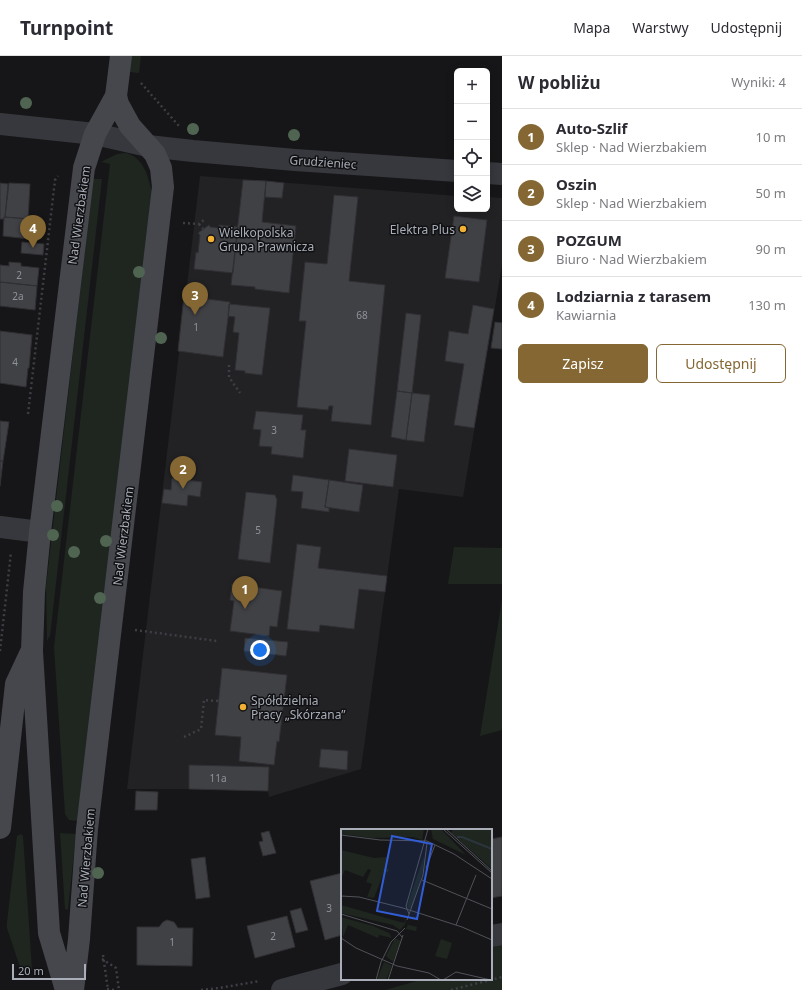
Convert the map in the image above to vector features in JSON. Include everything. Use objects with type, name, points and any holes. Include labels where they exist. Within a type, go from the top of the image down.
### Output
[{"type":"street","name":"Nad Wierzbakiem","points":[[66,990],[49,933],[32,651],[34,592],[84,168],[95,134],[116,96],[122,56]]},
{"type":"street","name":"Nad Wierzbakiem","points":[[73,990],[79,939],[88,822],[163,187],[161,168],[158,160],[130,126],[118,104],[116,96]]},
{"type":"street","name":"Grudzieniec","points":[[0,124],[95,134],[148,146],[295,160],[454,171]]},
{"type":"street","points":[[163,187],[174,161],[189,150]]},
{"type":"street","points":[[490,173],[502,174]]},
{"type":"street","points":[[0,526],[40,532]]},
{"type":"street","name":"Nad Wierzbakiem","points":[[0,828],[16,684],[32,651]]},
{"type":"street","points":[[492,936],[502,934]]},
{"type":"street","points":[[282,990],[341,974]]},
{"type":"path","points":[[180,223],[199,224],[205,219]]},
{"type":"path","points":[[199,224],[203,229]]},
{"type":"path","points":[[229,366],[229,377],[240,393]]},
{"type":"path","points":[[132,630],[217,641]]},
{"type":"path","points":[[184,737],[201,729],[204,700],[218,701]]},
{"type":"path","points":[[114,990],[107,989],[103,959],[116,968],[120,990]]},
{"type":"path","points":[[492,980],[502,977]]},
{"type":"path","points":[[451,990],[490,980]]},
{"type":"shaded area","points":[[130,56],[141,56],[139,73],[130,72]]},
{"type":"shaded area","points":[[126,153],[132,155],[141,163],[147,174],[152,192],[78,821],[69,820],[65,814],[54,647],[110,164],[101,162],[117,154]]},
{"type":"shaded area","points":[[200,176],[454,196],[454,212],[490,212],[490,197],[502,198],[502,265],[463,497],[399,489],[361,769],[269,797],[268,791],[127,789]]},
{"type":"shaded area","points":[[93,179],[102,179],[50,636],[47,641],[46,586]]},
{"type":"shaded area","points":[[454,547],[502,548],[502,584],[448,584]]},
{"type":"shaded area","points":[[502,599],[502,730],[480,736]]},
{"type":"shaded area","points":[[60,833],[76,834],[67,910],[65,909]]},
{"type":"shaded area","points":[[21,834],[23,836],[32,970],[30,973],[27,973],[20,967],[7,928],[17,836]]},
{"type":"shaded area","points":[[502,944],[502,990],[385,990],[418,980],[492,980],[492,946]]},
{"type":"building","points":[[243,180],[266,181],[262,222],[296,226],[289,293],[255,289],[255,287],[231,285]]},
{"type":"building","points":[[266,181],[284,183],[282,198],[265,197]]},
{"type":"building","points":[[0,183],[8,184],[4,219],[0,219]]},
{"type":"building","points":[[9,183],[30,184],[28,219],[5,217]]},
{"type":"building","points":[[334,195],[358,197],[349,281],[385,285],[371,425],[331,421],[333,406],[329,406],[328,410],[297,407],[306,321],[299,321],[305,262],[327,264]]},
{"type":"building","points":[[454,216],[487,220],[479,282],[445,278]]},
{"type":"building","points":[[4,217],[30,219],[29,239],[3,236]]},
{"type":"building","points":[[209,225],[210,227],[219,228],[219,225],[238,227],[233,273],[194,269],[200,235],[198,233]]},
{"type":"building","points":[[22,242],[44,244],[43,255],[21,253]]},
{"type":"building","points":[[9,262],[21,263],[21,266],[39,268],[37,286],[0,282],[0,265],[9,266]]},
{"type":"building","points":[[0,282],[37,286],[35,310],[0,306]]},
{"type":"building","points":[[184,296],[230,302],[223,357],[178,351]]},
{"type":"building","points":[[229,304],[270,308],[262,375],[235,370],[239,333],[233,332],[235,317],[228,316]]},
{"type":"building","points":[[473,305],[494,309],[474,428],[454,425],[464,364],[445,361],[449,331],[468,334]]},
{"type":"building","points":[[406,313],[421,315],[412,393],[397,391]]},
{"type":"building","points":[[495,322],[502,323],[502,349],[491,348]]},
{"type":"building","points":[[0,331],[32,335],[26,387],[0,383]]},
{"type":"building","points":[[397,391],[412,393],[406,440],[391,437]]},
{"type":"building","points":[[412,393],[430,395],[424,442],[406,440]]},
{"type":"building","points":[[256,411],[303,415],[301,430],[306,430],[303,458],[271,454],[272,447],[259,446],[261,430],[253,429]]},
{"type":"building","points":[[0,421],[9,422],[3,461],[0,461]]},
{"type":"building","points":[[349,449],[397,455],[393,487],[345,481]]},
{"type":"building","points":[[0,461],[3,461],[0,486]]},
{"type":"building","points":[[293,475],[329,480],[325,507],[329,508],[329,512],[301,508],[303,492],[291,491]]},
{"type":"building","points":[[172,478],[202,482],[200,497],[188,495],[187,506],[162,503],[164,489],[171,490]]},
{"type":"building","points":[[329,480],[363,485],[359,512],[325,507]]},
{"type":"building","points":[[246,492],[275,495],[277,500],[270,563],[238,559]]},
{"type":"building","points":[[297,544],[321,547],[318,568],[387,576],[385,592],[359,589],[354,629],[320,625],[319,632],[287,629]]},
{"type":"building","points":[[232,584],[282,591],[277,627],[270,626],[269,636],[230,631],[234,601],[230,600]]},
{"type":"building","points":[[245,638],[288,642],[286,656],[244,651]]},
{"type":"building","points":[[222,668],[287,675],[279,742],[277,741],[274,765],[239,761],[241,737],[215,735]]},
{"type":"building","points":[[321,749],[348,751],[347,770],[319,767]]},
{"type":"building","points":[[189,765],[269,767],[268,791],[189,789]]},
{"type":"building","points":[[136,791],[158,792],[157,810],[135,810]]},
{"type":"building","points":[[269,831],[276,853],[263,856],[259,842],[263,841],[261,833]]},
{"type":"building","points":[[502,837],[502,896],[492,898],[492,839]]},
{"type":"building","points":[[205,857],[210,897],[196,899],[191,859]]},
{"type":"building","points":[[341,873],[341,935],[325,940],[310,881]]},
{"type":"building","points":[[301,908],[308,930],[296,933],[290,911]]},
{"type":"building","points":[[287,916],[295,947],[255,958],[247,926]]},
{"type":"building","points":[[167,920],[174,922],[178,928],[193,928],[192,966],[137,965],[137,927],[159,927]]},
{"type":"place","name":"Elektra Plus","points":[[463,229]]},
{"type":"place","name":"Wielkopolska Grupa Prawnicza","points":[[211,239]]},
{"type":"place","name":"Lodziarnia z tarasem","points":[[33,248]]},
{"type":"place","name":"POZGUM","points":[[195,315]]},
{"type":"place","name":"Oszin","points":[[183,489]]},
{"type":"place","name":"Auto-Szlif","points":[[245,609]]},
{"type":"place","name":"Spółdzielnia Pracy „Skórzana”","points":[[243,707]]}]
